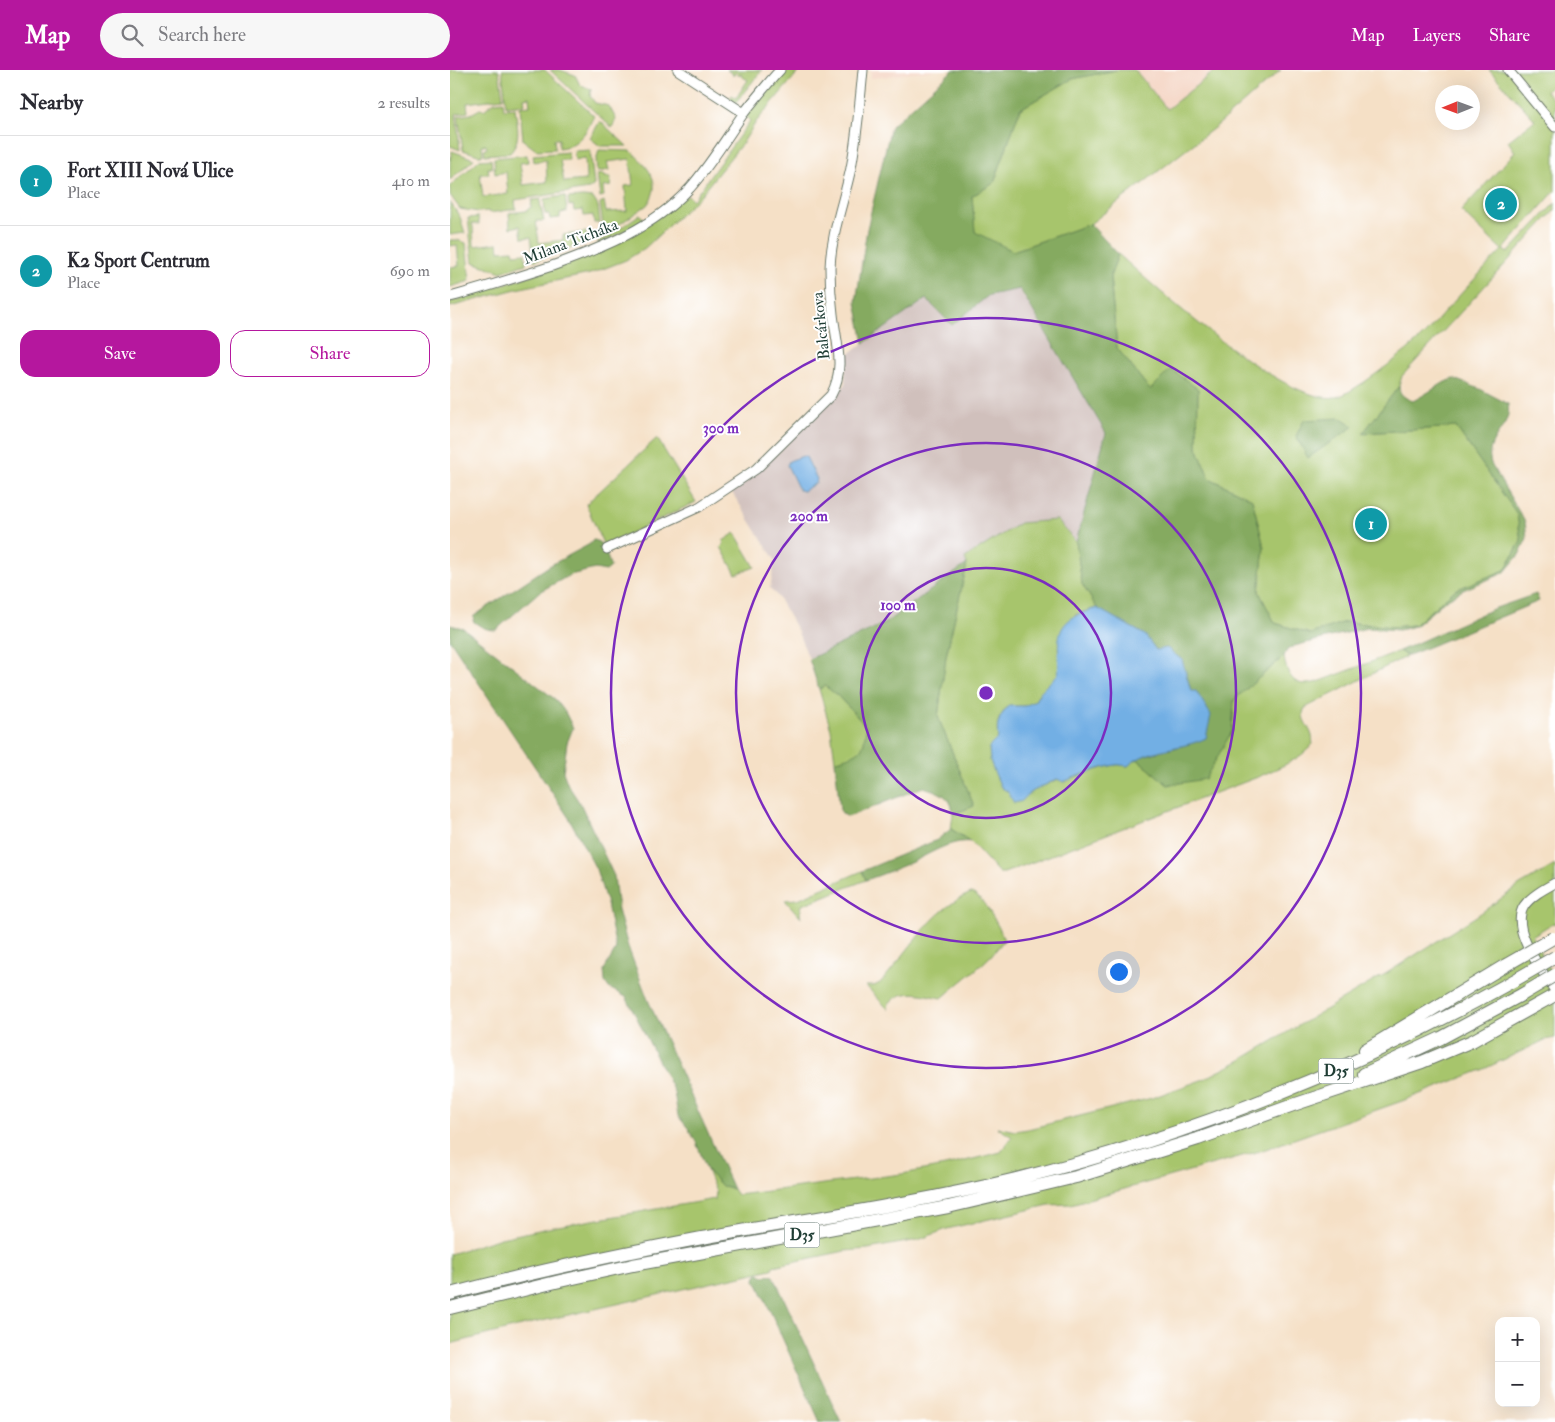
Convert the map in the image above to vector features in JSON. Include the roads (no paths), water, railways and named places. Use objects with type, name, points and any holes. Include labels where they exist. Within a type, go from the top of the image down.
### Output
[{"type":"highway","points":[[1306,1084],[1554,937]]},
{"type":"highway","name":"D35","points":[[450,1294],[541,1271],[622,1254],[933,1197],[1077,1163],[1166,1136],[1306,1084],[1415,1034],[1555,957]]},
{"type":"highway","name":"D35","points":[[450,1308],[633,1265],[869,1223],[1013,1193],[1129,1162],[1247,1123],[1296,1104],[1442,1038],[1523,994],[1555,974]]},
{"type":"highway","points":[[1296,1104],[1446,1053],[1532,1009],[1555,993]]},
{"type":"street","points":[[678,70],[744,113]]},
{"type":"street","name":"Milana Ticháka","points":[[450,297],[507,281],[584,254],[612,243],[646,224],[676,202],[690,188],[707,167],[744,113],[780,70]]},
{"type":"street","name":"Balcárkova","points":[[607,549],[699,507],[756,469],[831,395],[839,376],[840,358],[833,314],[830,267],[836,226],[851,167],[863,70]]},
{"type":"street","points":[[1508,70],[1555,128]]},
{"type":"street","points":[[1555,883],[1528,901],[1520,914],[1524,939],[1555,993]]},
{"type":"water","points":[[803,456],[806,457],[817,479],[816,483],[803,491],[799,490],[787,465],[789,461]]},
{"type":"water","points":[[1097,608],[1145,635],[1156,650],[1167,648],[1182,660],[1191,691],[1196,691],[1211,715],[1206,738],[1145,755],[1128,766],[1104,767],[1064,782],[1057,779],[1033,791],[1022,801],[1014,803],[1008,792],[1001,787],[990,760],[989,747],[998,738],[997,728],[999,721],[1008,706],[1025,706],[1035,701],[1040,692],[1058,674],[1058,642],[1064,626],[1073,617]]},
{"type":"place","name":"K2 Sport Centrum","points":[[1501,204]]},
{"type":"place","name":"Fort XIII Nová Ulice","points":[[1371,524]]}]
